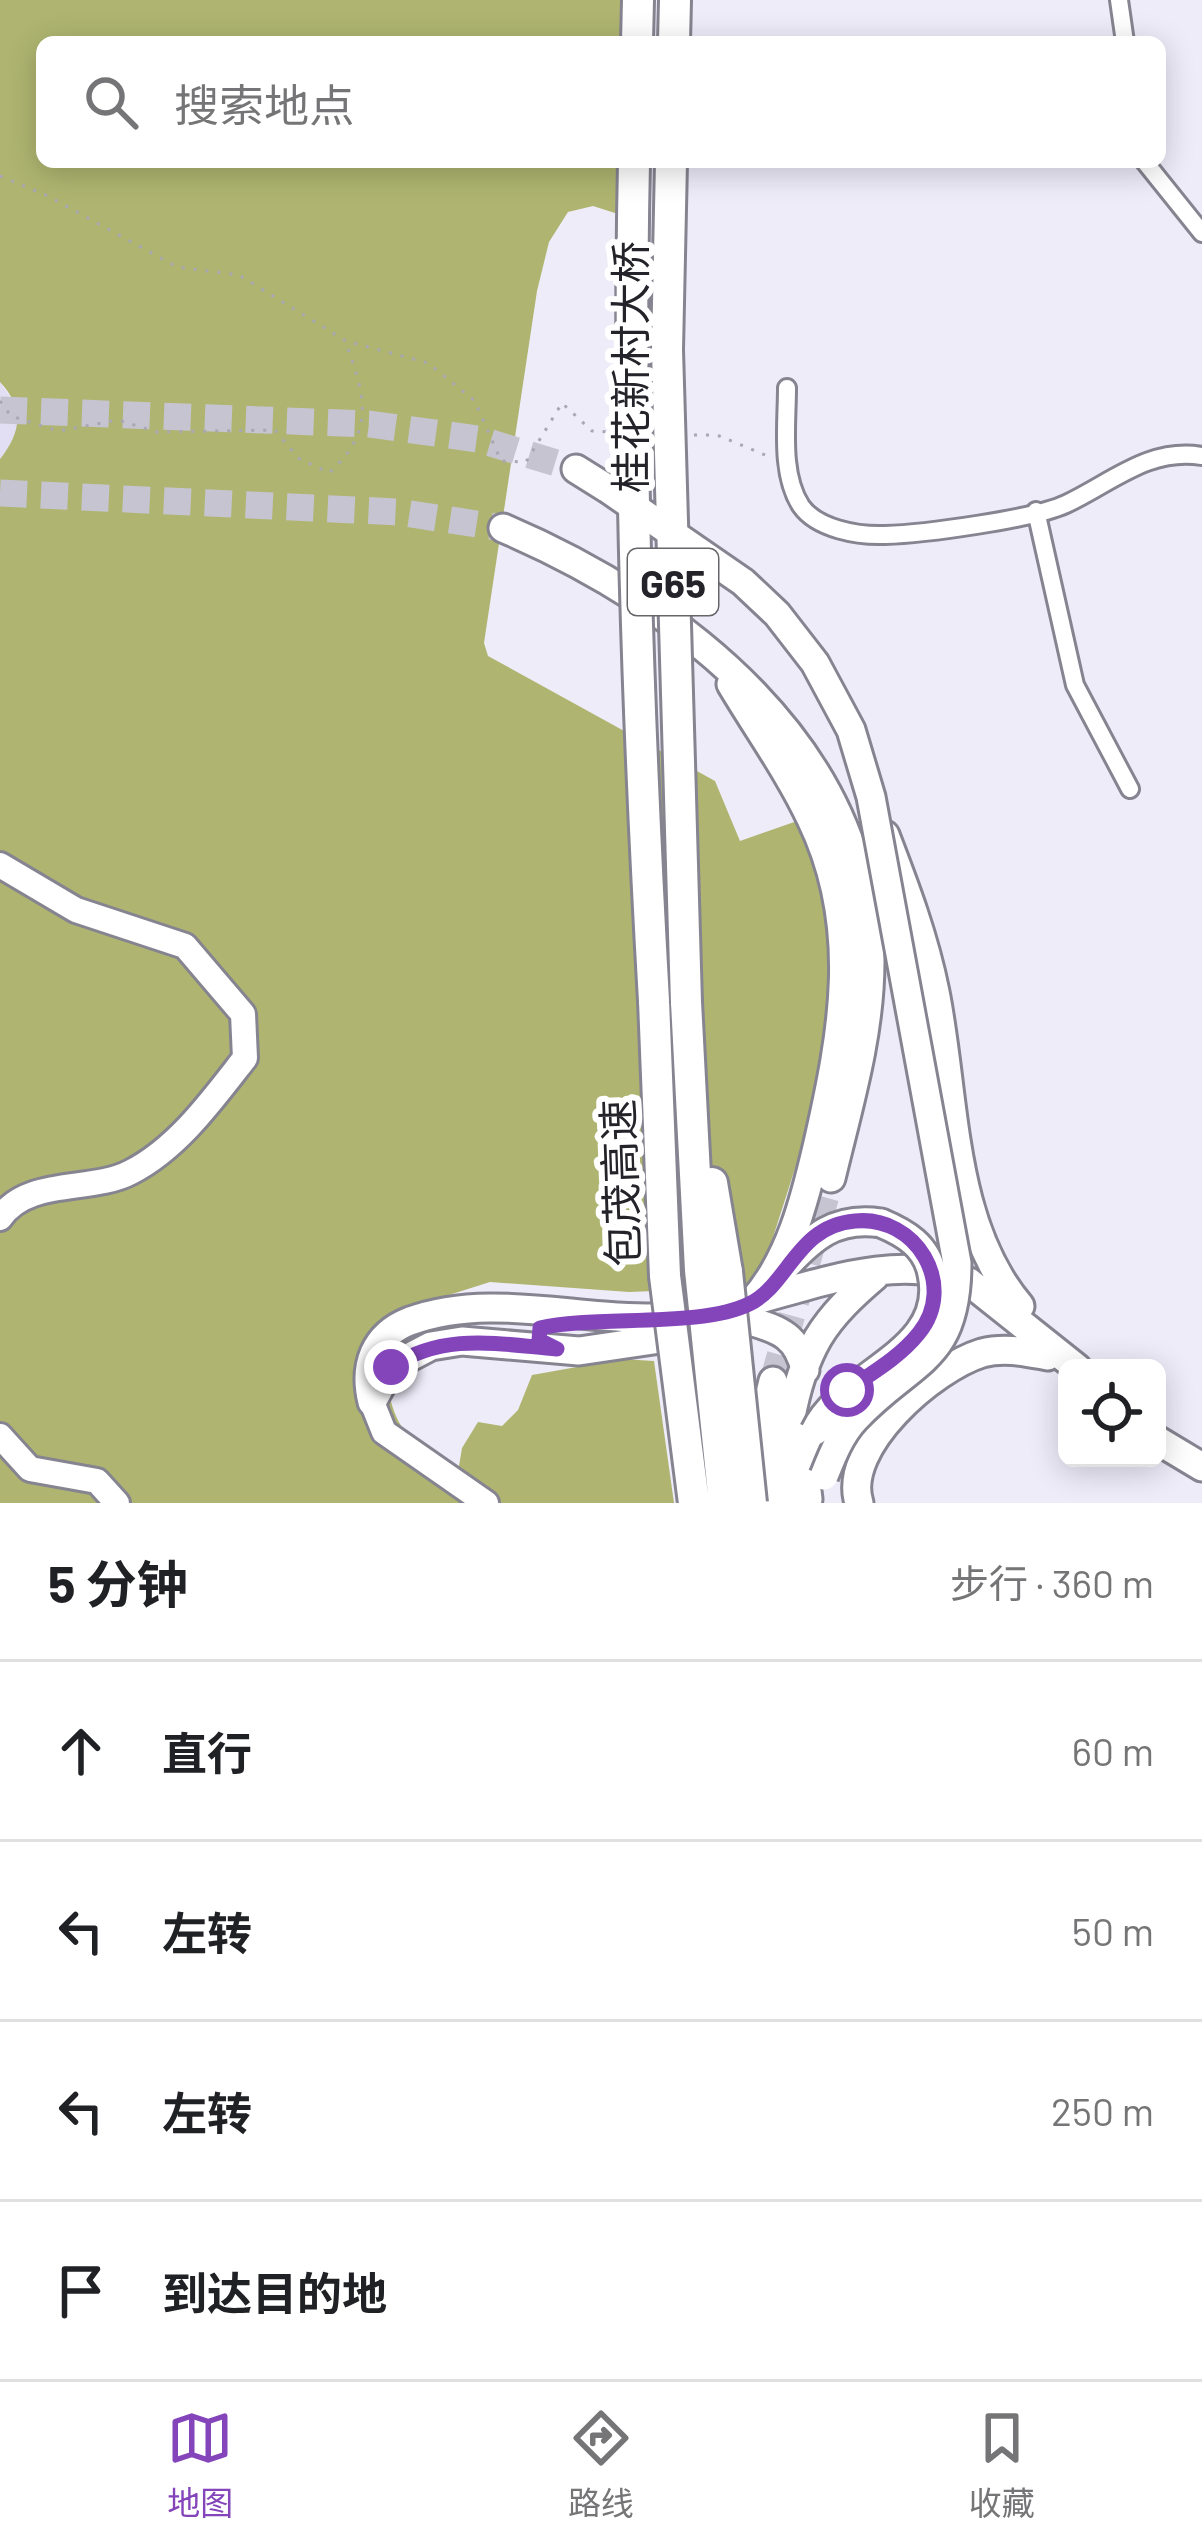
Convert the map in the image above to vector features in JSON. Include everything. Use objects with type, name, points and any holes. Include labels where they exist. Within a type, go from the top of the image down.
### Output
[{"type":"highway","points":[[637,36],[638,0]]},
{"type":"highway","points":[[674,36],[675,0]]},
{"type":"highway","name":"桂花新村大桥","points":[[634,168],[630,358],[635,657],[654,1001]]},
{"type":"highway","name":"桂花新村大桥","points":[[671,168],[667,350],[686,1003]]},
{"type":"highway","name":"包茂高速","points":[[654,1001],[665,1276],[694,1503]]},
{"type":"highway","name":"包茂高速","points":[[686,1003],[713,1271],[724,1503]]},
{"type":"highway","points":[[713,1271],[751,1503]]},
{"type":"main road","points":[[576,469],[743,582],[777,614],[834,695],[920,926],[974,1226],[1000,1282],[1060,1359]]},
{"type":"main road","points":[[503,528],[542,545],[710,650],[786,724],[834,807],[860,877],[870,958],[868,1004],[831,1178]]},
{"type":"main road","points":[[710,650],[812,821],[842,943],[847,994],[841,1040],[809,1184],[776,1276]]},
{"type":"main road","points":[[826,1490],[854,1420],[923,1365],[949,1324],[957,1298],[957,1263],[871,797]]},
{"type":"main road","points":[[0,865],[76,910],[185,946],[243,1014],[245,1058],[199,1118],[134,1171],[104,1183],[43,1190],[0,1218]]},
{"type":"main road","points":[[750,1312],[776,1276],[830,1227],[860,1220],[881,1223],[919,1246],[932,1271],[935,1298],[922,1331],[835,1400],[815,1431],[805,1475],[809,1503]]},
{"type":"main road","points":[[373,1402],[391,1367],[431,1346],[462,1341],[557,1349],[651,1344],[883,1269],[927,1268],[969,1282],[1059,1359]]},
{"type":"main road","points":[[791,1503],[788,1456],[805,1370],[816,1342],[852,1295],[883,1269]]},
{"type":"main road","points":[[557,1349],[539,1340],[540,1328],[750,1312],[905,1285],[947,1288],[1058,1359]]},
{"type":"main road","points":[[486,1503],[384,1432],[373,1402],[369,1365],[376,1347],[409,1322],[502,1308],[654,1317]]},
{"type":"main road","points":[[750,1312],[800,1347],[805,1370]]},
{"type":"main road","points":[[859,1503],[858,1461],[869,1440],[944,1374],[993,1351],[1058,1361]]},
{"type":"main road","points":[[773,1381],[765,1414],[774,1503]]},
{"type":"main road","points":[[0,1436],[30,1469],[97,1481],[117,1503]]},
{"type":"main road","points":[[1166,1445],[1202,1467]]},
{"type":"main road","points":[[1166,1460],[1202,1479]]},
{"type":"street","points":[[1119,0],[1124,36]]},
{"type":"street","points":[[1150,168],[1202,233]]},
{"type":"street","points":[[787,388],[787,464],[801,507],[831,528],[883,536],[1064,506],[1117,472],[1148,461],[1202,456]]},
{"type":"street","points":[[1036,511],[1075,685],[1130,789]]},
{"type":"path","points":[[0,176],[48,196],[177,267],[239,275],[346,341],[428,363],[475,401],[501,461],[526,462],[562,404],[592,431],[613,432]]},
{"type":"path","points":[[0,401],[11,416],[58,431],[118,421],[157,432],[275,430],[298,458],[329,472],[350,454],[366,398],[346,341]]},
{"type":"path","points":[[675,434],[717,435],[787,464]]},
{"type":"shaded area","points":[[0,382],[18,409],[17,437],[0,459]]},
{"type":"green space","points":[[0,0],[629,0],[627,36],[36,36],[36,168],[621,168],[618,214],[593,206],[568,212],[549,242],[537,291],[484,643],[488,656],[715,781],[740,841],[800,820],[832,936],[833,1050],[757,1287],[629,1292],[490,1282],[430,1301],[385,1344],[388,1388],[399,1421],[421,1448],[458,1472],[462,1448],[478,1422],[502,1426],[518,1410],[532,1375],[622,1359],[654,1361],[674,1503],[0,1503],[0,459],[16,430],[17,411],[0,382]]},
{"type":"tunnel","points":[[0,410],[369,424],[478,439],[576,469]]},
{"type":"tunnel","points":[[0,493],[398,512],[503,528]]},
{"type":"tunnel","points":[[773,1381],[831,1178]]},
{"type":"route","points":[[391,1367],[431,1346],[462,1341],[557,1349],[539,1340],[540,1328],[682,1316],[751,1304],[806,1244],[830,1227],[860,1220],[904,1232],[919,1246],[932,1271],[935,1298],[922,1331],[900,1353],[847,1390]]}]
